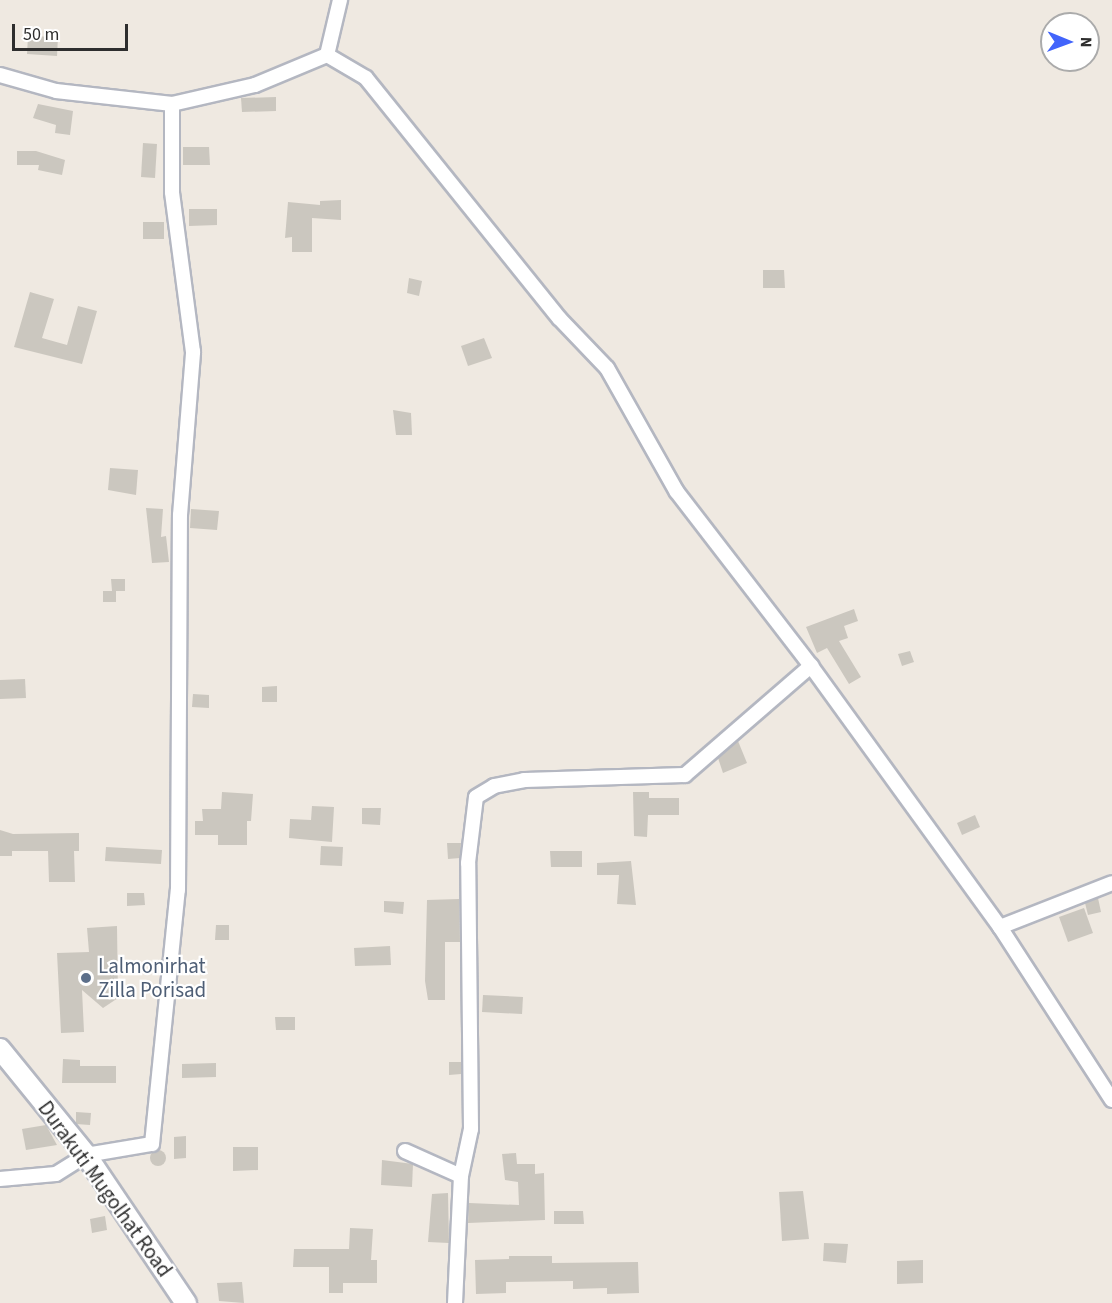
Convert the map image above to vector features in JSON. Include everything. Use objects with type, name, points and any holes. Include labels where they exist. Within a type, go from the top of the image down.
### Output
[{"type":"main road","name":"Durakuti Mugolhat Road","points":[[0,1049],[86,1155],[186,1303]]},
{"type":"street","points":[[327,55],[340,0]]},
{"type":"street","points":[[0,75],[56,92],[172,104],[255,85],[327,55]]},
{"type":"street","points":[[327,55],[366,78],[559,318],[600,359],[677,492],[811,666],[1000,927],[1112,1100]]},
{"type":"street","points":[[0,1179],[56,1174],[86,1155],[152,1144],[178,890],[180,515],[193,352],[172,192],[172,104]]},
{"type":"street","points":[[455,1303],[461,1176],[471,1129],[468,863],[476,797],[494,786],[524,780],[685,775],[811,666]]},
{"type":"street","points":[[1000,927],[1112,882]]},
{"type":"street","points":[[405,1151],[461,1176]]},
{"type":"building","points":[[28,36],[58,37],[57,56],[27,54]]},
{"type":"building","points":[[276,97],[276,111],[242,112],[241,98]]},
{"type":"building","points":[[38,104],[73,111],[70,135],[55,133],[56,125],[33,118]]},
{"type":"building","points":[[143,143],[157,144],[155,178],[141,177]]},
{"type":"building","points":[[183,147],[209,147],[210,165],[183,165]]},
{"type":"building","points":[[17,151],[36,151],[65,160],[62,175],[38,170],[39,165],[17,165]]},
{"type":"building","points":[[341,200],[341,220],[312,218],[312,252],[292,252],[292,237],[285,238],[288,202],[320,205],[320,201]]},
{"type":"building","points":[[189,209],[217,209],[217,225],[189,226]]},
{"type":"building","points":[[143,222],[164,222],[164,239],[143,239]]},
{"type":"building","points":[[763,270],[784,270],[785,288],[763,288]]},
{"type":"building","points":[[409,278],[422,281],[419,296],[407,293]]},
{"type":"building","points":[[30,292],[54,299],[42,338],[67,345],[78,306],[97,311],[82,364],[14,347]]},
{"type":"building","points":[[484,338],[492,358],[468,366],[461,346]]},
{"type":"building","points":[[393,410],[411,413],[412,435],[396,435]]},
{"type":"building","points":[[110,468],[138,470],[136,495],[108,490]]},
{"type":"building","points":[[146,508],[163,509],[161,537],[166,536],[169,562],[152,563]]},
{"type":"building","points":[[191,509],[219,511],[217,530],[190,528]]},
{"type":"building","points":[[111,579],[125,579],[125,591],[116,591],[116,602],[103,602],[103,591],[112,591]]},
{"type":"building","points":[[854,609],[858,621],[844,626],[848,638],[839,641],[861,677],[849,684],[827,648],[817,653],[806,627]]},
{"type":"building","points":[[910,651],[914,662],[902,666],[898,654]]},
{"type":"building","points":[[25,679],[26,698],[0,699],[0,680]]},
{"type":"building","points":[[277,686],[277,702],[262,702],[262,687]]},
{"type":"building","points":[[193,694],[209,695],[209,708],[192,707]]},
{"type":"building","points":[[738,741],[747,763],[723,773],[718,758]]},
{"type":"building","points":[[222,792],[253,794],[251,821],[247,821],[247,845],[218,845],[218,835],[195,835],[195,821],[203,821],[202,809],[221,809]]},
{"type":"building","points":[[633,792],[649,792],[649,798],[679,798],[679,815],[648,815],[647,837],[634,836]]},
{"type":"building","points":[[312,806],[334,807],[332,842],[289,838],[290,819],[311,820]]},
{"type":"building","points":[[362,808],[381,808],[380,825],[362,824]]},
{"type":"building","points":[[975,815],[980,827],[962,835],[957,823]]},
{"type":"building","points":[[0,830],[13,834],[79,833],[79,851],[74,851],[75,882],[49,882],[48,851],[12,851],[12,856],[0,856]]},
{"type":"building","points":[[447,843],[461,843],[460,858],[448,859]]},
{"type":"building","points":[[321,846],[343,847],[342,866],[320,865]]},
{"type":"building","points":[[106,847],[162,850],[161,864],[105,861]]},
{"type":"building","points":[[550,851],[582,851],[582,867],[551,867]]},
{"type":"building","points":[[631,861],[636,905],[617,904],[619,875],[597,875],[597,863]]},
{"type":"building","points":[[127,893],[144,893],[145,905],[127,906]]},
{"type":"building","points":[[1098,898],[1101,912],[1088,915],[1085,903]]},
{"type":"building","points":[[459,899],[460,942],[445,942],[445,1000],[428,1000],[425,981],[427,900]]},
{"type":"building","points":[[384,901],[404,902],[403,914],[384,912]]},
{"type":"building","points":[[1084,908],[1093,933],[1068,942],[1059,917]]},
{"type":"building","points":[[216,925],[229,925],[229,940],[215,940]]},
{"type":"building","name":"Lalmonirhat Zilla Porisad","points":[[117,926],[118,998],[103,1008],[82,990],[84,1032],[61,1033],[57,953],[89,952],[87,928]]},
{"type":"building","points":[[390,946],[391,965],[355,966],[354,948]]},
{"type":"building","points":[[483,995],[523,997],[522,1014],[482,1012]]},
{"type":"building","points":[[275,1017],[295,1017],[295,1030],[276,1030]]},
{"type":"building","points":[[63,1059],[80,1060],[80,1066],[116,1066],[116,1083],[62,1083]]},
{"type":"building","points":[[449,1062],[461,1062],[461,1074],[449,1075]]},
{"type":"building","points":[[216,1063],[216,1077],[182,1078],[182,1064]]},
{"type":"building","points":[[76,1112],[91,1113],[90,1125],[76,1124]]},
{"type":"building","points":[[46,1125],[57,1145],[26,1150],[22,1129]]},
{"type":"building","points":[[186,1136],[186,1158],[174,1159],[174,1137]]},
{"type":"building","points":[[233,1147],[258,1147],[258,1170],[233,1171]]},
{"type":"building","points":[[158,1150],[164,1152],[166,1158],[164,1164],[158,1166],[152,1164],[150,1158],[152,1152]]},
{"type":"building","points":[[516,1153],[517,1164],[535,1164],[535,1174],[544,1173],[545,1220],[468,1223],[469,1203],[519,1205],[518,1182],[505,1180],[502,1154]]},
{"type":"building","points":[[382,1160],[413,1164],[412,1187],[381,1185]]},
{"type":"building","points":[[803,1191],[809,1239],[782,1241],[779,1192]]},
{"type":"building","points":[[448,1193],[449,1243],[428,1242],[432,1194]]},
{"type":"building","points":[[554,1211],[583,1211],[584,1224],[554,1224]]},
{"type":"building","points":[[105,1216],[107,1230],[92,1233],[90,1219]]},
{"type":"building","points":[[350,1228],[373,1229],[371,1260],[377,1260],[377,1283],[343,1283],[343,1293],[329,1293],[329,1267],[293,1267],[294,1249],[349,1249]]},
{"type":"building","points":[[824,1243],[848,1244],[846,1263],[823,1261]]},
{"type":"building","points":[[509,1256],[552,1256],[552,1263],[638,1262],[639,1293],[607,1294],[607,1288],[573,1289],[573,1281],[506,1282],[506,1293],[476,1294],[475,1260],[509,1259]]},
{"type":"building","points":[[923,1260],[923,1283],[897,1284],[897,1261]]},
{"type":"building","points":[[242,1282],[244,1303],[219,1301],[217,1283]]},
{"type":"place","name":"Lalmonirhat Zilla Porisad","points":[[86,978]]}]
